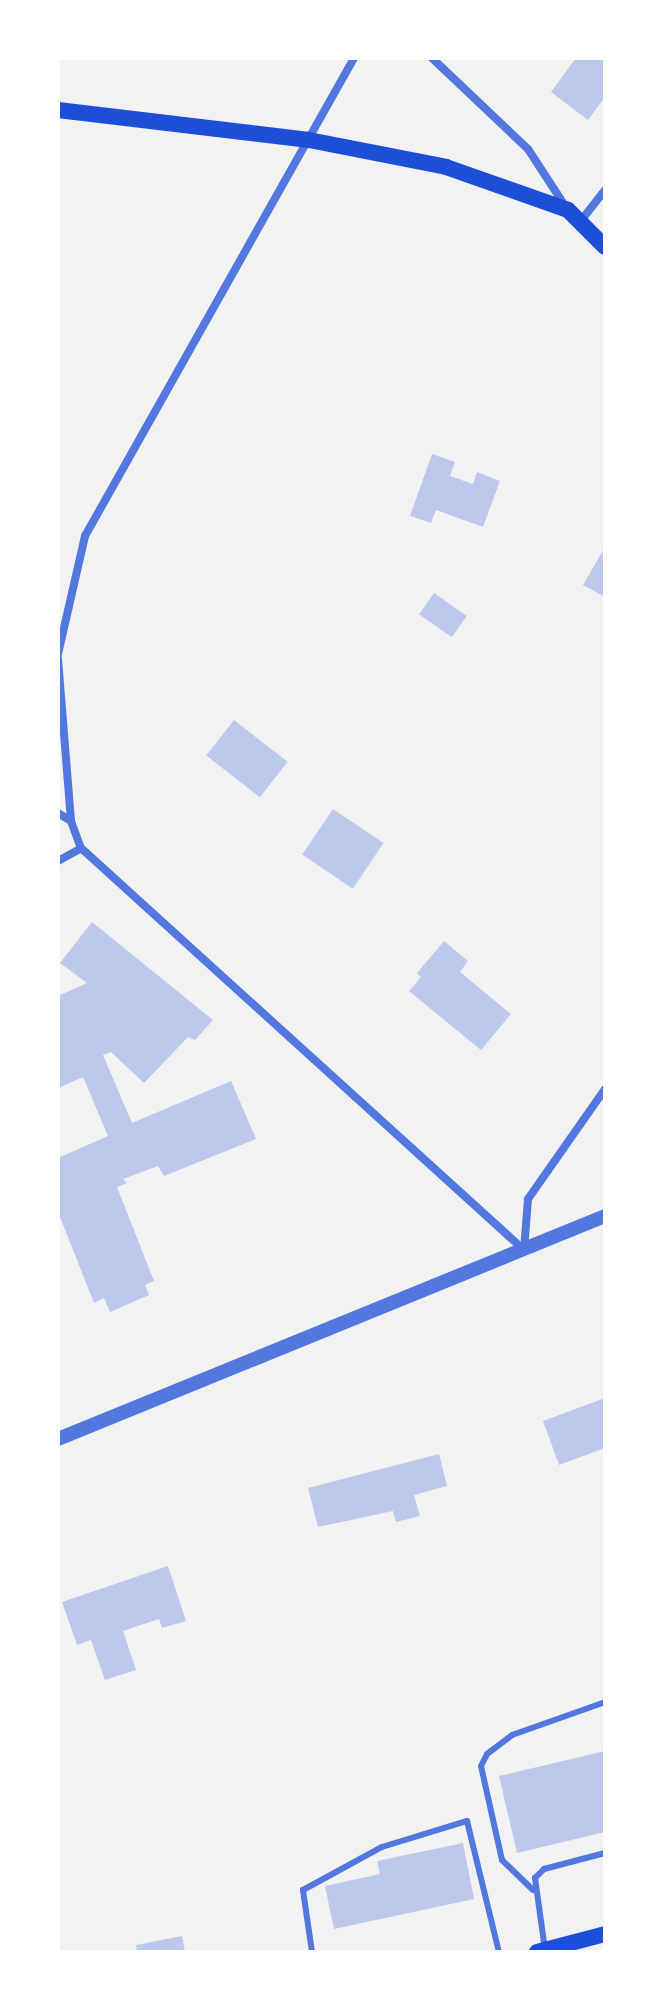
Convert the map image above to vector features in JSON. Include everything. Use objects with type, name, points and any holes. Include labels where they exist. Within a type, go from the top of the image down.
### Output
[{"type":"main road","points":[[58,110],[309,140],[446,167],[574,216],[605,247]]},
{"type":"main road","points":[[550,1950],[605,1934]]},
{"type":"street","points":[[354,58],[85,536],[58,656],[71,821],[81,848],[524,1250]]},
{"type":"street","points":[[432,58],[528,149],[574,216],[605,190]]},
{"type":"street","points":[[58,813],[71,821]]},
{"type":"street","points":[[58,861],[81,848]]},
{"type":"street","points":[[524,1250],[528,1199],[605,1089]]},
{"type":"street","points":[[58,1439],[605,1216]]},
{"type":"lane","points":[[533,1890],[502,1860],[481,1766],[487,1754],[512,1735],[605,1702]]},
{"type":"lane","points":[[312,1952],[303,1890],[382,1847],[467,1821],[499,1952]]},
{"type":"lane","points":[[550,1950],[533,1890],[535,1878],[544,1869],[605,1853]]},
{"type":"building","points":[[576,58],[605,58],[605,97],[588,120],[551,92]]},
{"type":"building","points":[[432,454],[455,462],[450,476],[473,484],[477,472],[500,481],[483,527],[436,510],[431,523],[410,516]]},
{"type":"building","points":[[605,547],[605,597],[583,585]]},
{"type":"building","points":[[434,593],[467,616],[452,637],[419,614]]},
{"type":"building","points":[[234,720],[288,762],[260,797],[206,755]]},
{"type":"building","points":[[333,809],[384,843],[353,889],[302,855]]},
{"type":"building","points":[[92,922],[213,1020],[195,1040],[188,1037],[144,1083],[111,1052],[103,1055],[132,1123],[231,1081],[256,1139],[164,1176],[158,1166],[123,1179],[127,1183],[117,1187],[154,1281],[145,1285],[149,1295],[110,1312],[104,1298],[94,1303],[58,1212],[58,1158],[108,1136],[83,1077],[58,1088],[58,996],[87,983],[60,963]]},
{"type":"building","points":[[444,941],[468,961],[460,972],[511,1014],[481,1050],[409,991],[421,977],[417,973]]},
{"type":"building","points":[[605,1398],[605,1448],[559,1465],[543,1421]]},
{"type":"building","points":[[439,1454],[447,1486],[414,1495],[420,1516],[396,1522],[393,1511],[318,1527],[308,1488]]},
{"type":"building","points":[[168,1566],[186,1621],[162,1628],[159,1619],[123,1631],[136,1670],[105,1680],[91,1640],[77,1645],[62,1602]]},
{"type":"building","points":[[605,1751],[605,1832],[517,1853],[499,1776]]},
{"type":"building","points":[[463,1843],[474,1899],[334,1929],[325,1886],[380,1874],[377,1861]]},
{"type":"building","points":[[182,1936],[185,1952],[137,1952],[136,1945]]}]
